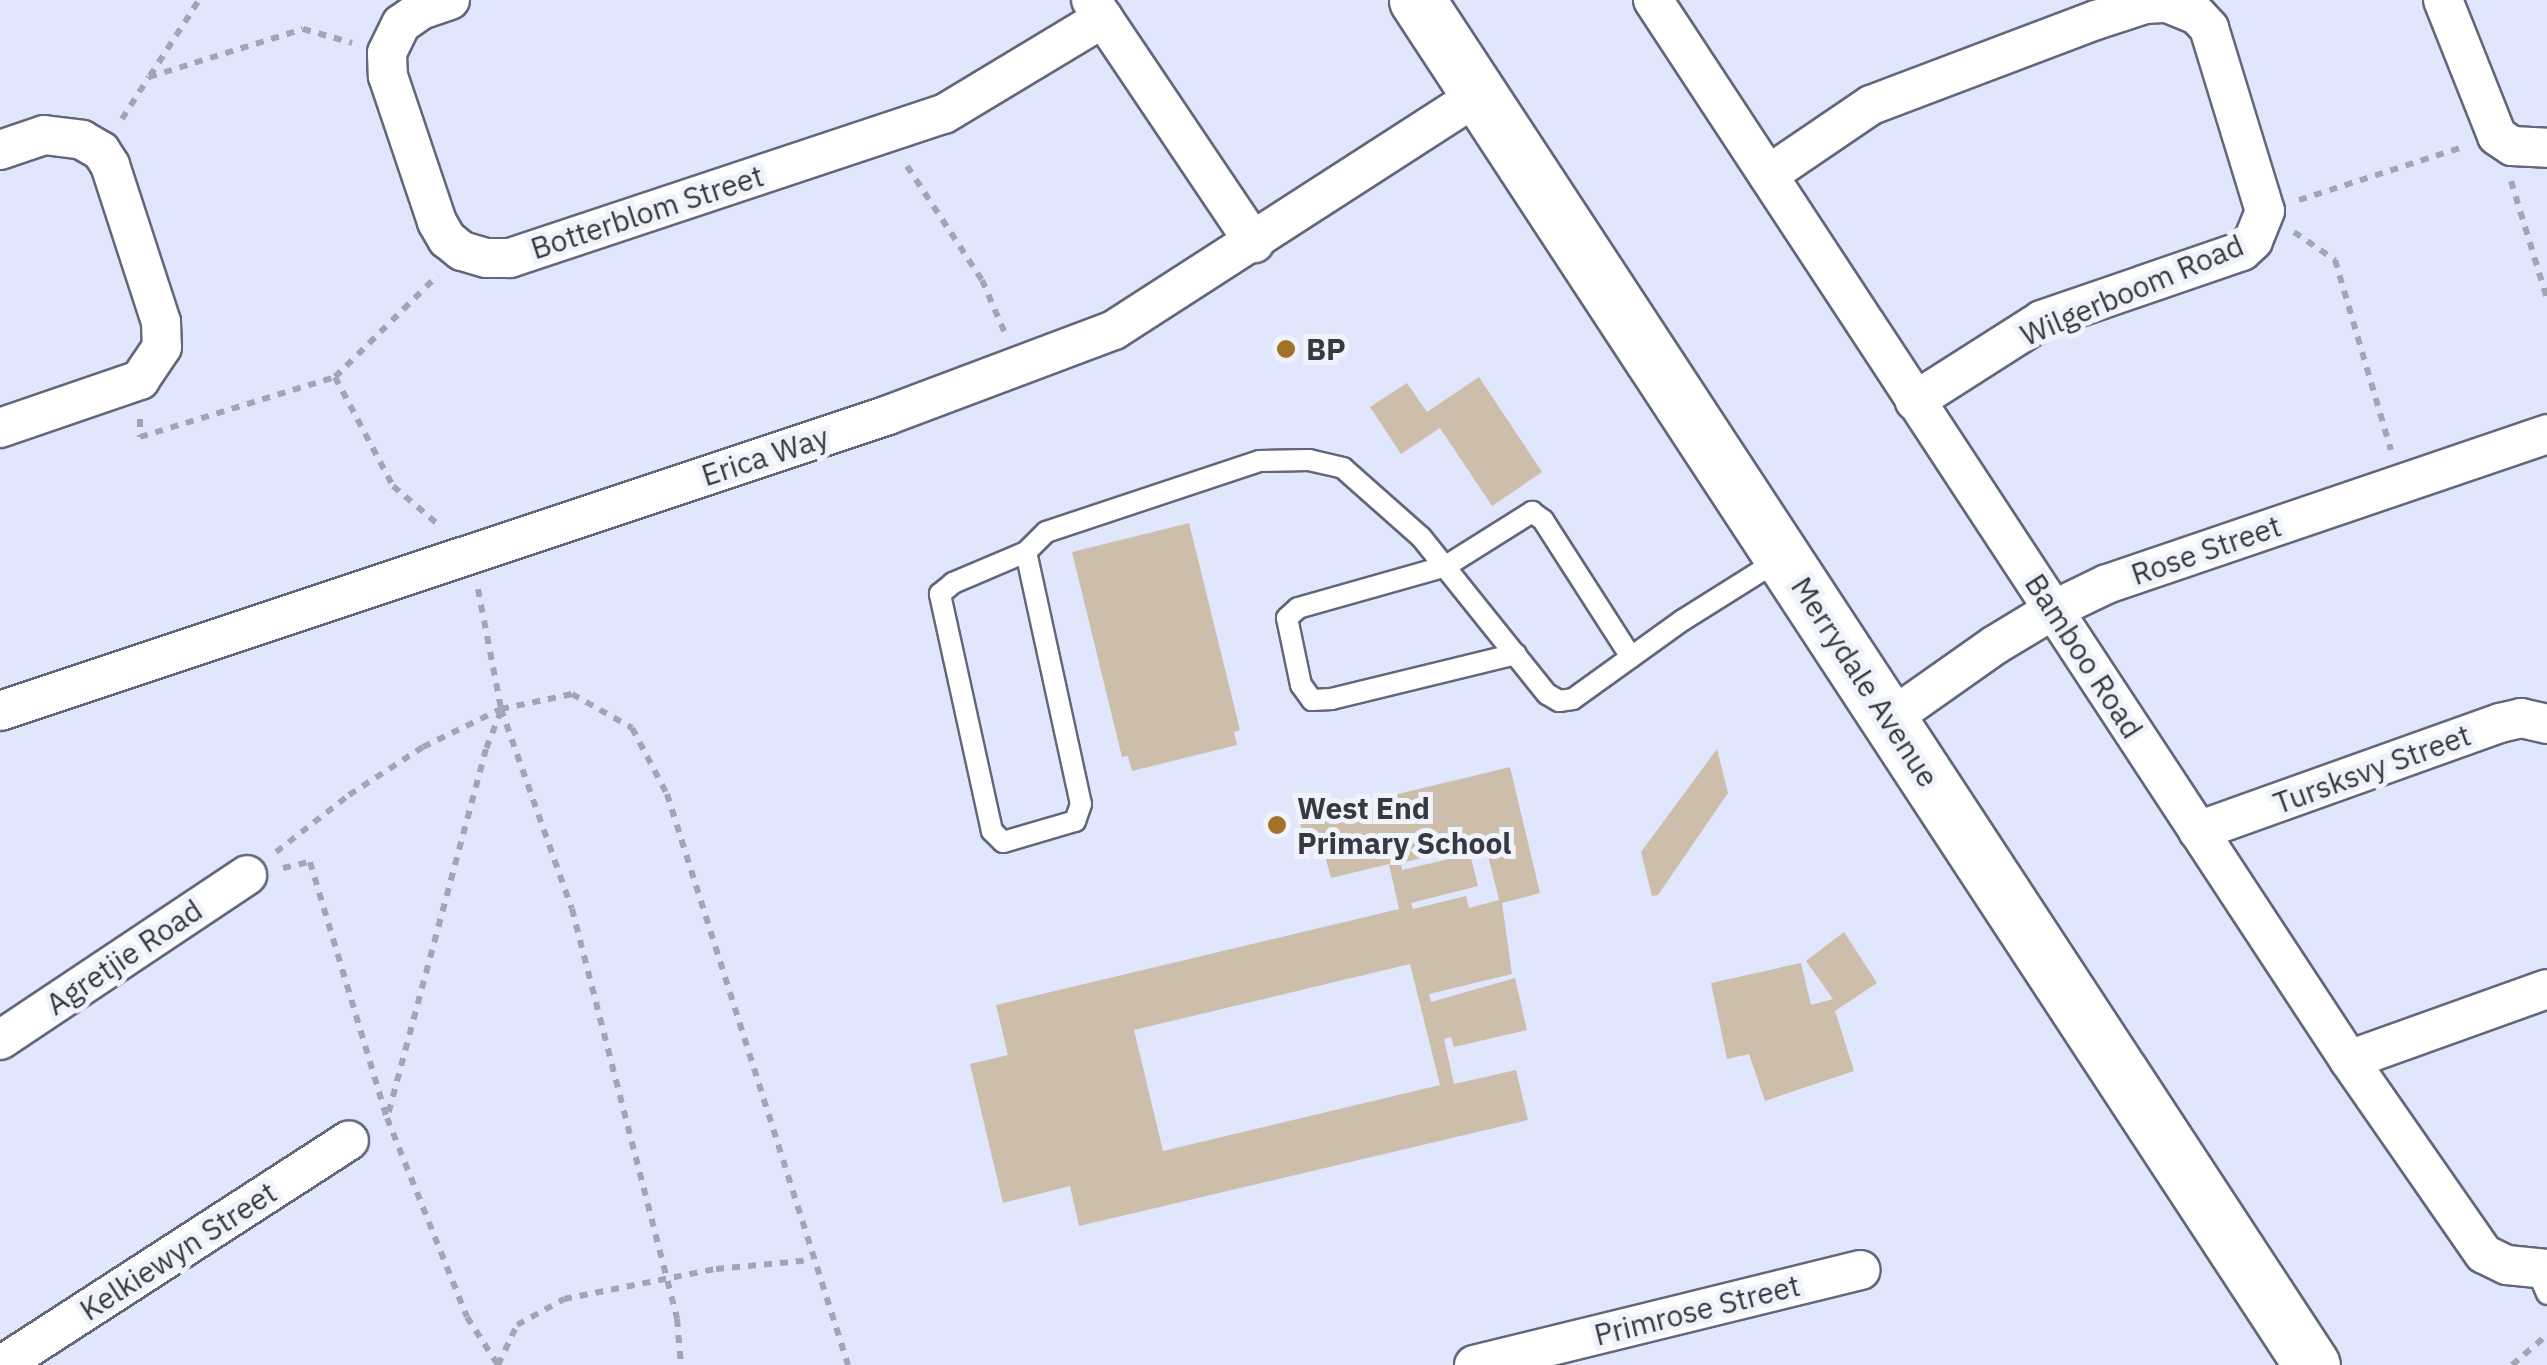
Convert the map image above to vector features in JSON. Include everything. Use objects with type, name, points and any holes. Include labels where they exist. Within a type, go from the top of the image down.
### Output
[{"type":"street","points":[[450,0],[421,10],[401,24],[387,53],[391,92],[437,222],[447,239],[462,251]]},
{"type":"street","name":"Merrydale Avenue","points":[[1416,0],[1890,719],[2299,1360]]},
{"type":"street","name":"Bamboo Road","points":[[1653,0],[2349,1060],[2484,1254],[2544,1278]]},
{"type":"street","points":[[2443,0],[2497,136],[2512,146],[2547,148]]},
{"type":"street","name":"Wilgerboom Road","points":[[1768,176],[1871,105],[1914,85],[2096,20],[2145,4],[2167,3],[2197,15],[2209,28],[2265,211],[2253,241],[2242,251],[2042,320],[1916,401]]},
{"type":"street","points":[[1097,9],[1254,243]]},
{"type":"street","name":"Botterblom Street","points":[[462,251],[510,258],[944,114],[1097,9]]},
{"type":"street","name":"Erica Way","points":[[0,711],[1020,369],[1114,330],[1480,94]]},
{"type":"street","points":[[0,150],[44,134],[82,140],[100,151],[110,165],[162,322],[162,348],[140,380],[0,428]]},
{"type":"street","name":"Rose Street","points":[[1890,719],[2053,610],[2107,584],[2547,434]]},
{"type":"street","name":"Tursksvy Street","points":[[2198,831],[2500,723],[2521,718],[2547,724]]},
{"type":"street","name":"Agretjie Road","points":[[0,1040],[247,874]]},
{"type":"street","points":[[2349,1060],[2547,989]]},
{"type":"street","name":"Kelkiewyn Street","points":[[6,1359],[349,1140]]},
{"type":"street","name":"Primrose Street","points":[[1489,1363],[1861,1270]]},
{"type":"lane","points":[[1026,552],[1081,804],[1076,821],[1003,842],[992,831],[939,601],[944,588],[1026,552],[1046,532],[1241,467],[1282,458],[1343,468],[1373,490],[1446,566],[1548,694],[1560,701],[1573,699],[1784,557]]},
{"type":"lane","points":[[1516,654],[1332,699],[1312,700],[1305,696],[1286,628],[1292,612],[1446,566],[1524,514],[1537,513],[1631,657]]},
{"type":"path","points":[[100,151],[198,0]]},
{"type":"path","points":[[149,78],[304,28],[387,53]]},
{"type":"path","points":[[886,133],[982,280],[1020,369]]},
{"type":"path","points":[[2265,211],[2497,136],[2547,299]]},
{"type":"path","points":[[2265,211],[2335,260],[2401,484]]},
{"type":"path","points":[[140,380],[140,436],[335,377],[462,251]]},
{"type":"path","points":[[335,377],[393,486],[470,553],[502,709],[572,909],[664,1279],[678,1320],[682,1365]]},
{"type":"path","points":[[247,874],[378,776],[423,747],[502,709],[572,694],[632,728],[666,794],[811,1260],[848,1365]]},
{"type":"path","points":[[349,1140],[387,1118],[486,750],[502,709]]},
{"type":"path","points":[[247,874],[310,862],[387,1118],[466,1318],[498,1365]]},
{"type":"path","points":[[498,1365],[516,1325],[564,1299],[716,1269],[811,1260]]},
{"type":"path","points":[[2512,1365],[2547,1335]]},
{"type":"building","points":[[1479,377],[1542,472],[1492,506],[1440,428],[1401,454],[1370,407],[1407,383],[1427,412]]},
{"type":"building","points":[[1189,523],[1240,730],[1234,732],[1237,745],[1132,771],[1128,756],[1122,757],[1072,552]]},
{"type":"building","points":[[1717,749],[1728,793],[1658,895],[1652,896],[1641,852]]},
{"type":"building","points":[[1510,767],[1540,893],[1502,903],[1512,974],[1429,994],[1431,1002],[1515,978],[1527,1030],[1454,1047],[1451,1037],[1444,1039],[1454,1084],[1516,1070],[1528,1120],[1079,1226],[1070,1186],[1003,1203],[970,1064],[1008,1055],[996,1005],[1399,909],[1389,864],[1331,878],[1323,848],[1307,853],[1299,818]],"holes":[[[1485,843],[1499,900],[1469,908],[1466,896],[1413,909],[1411,903],[1478,886],[1470,854],[1402,870],[1401,863]],[[1410,964],[1440,1085],[1163,1151],[1134,1030]]]},
{"type":"building","points":[[1844,932],[1877,983],[1835,1011],[1854,1071],[1765,1101],[1749,1054],[1727,1059],[1711,983],[1801,963],[1811,1005],[1833,999],[1806,961]]},
{"type":"place","name":"BP","points":[[1286,349]]},
{"type":"place","name":"West End Primary School","points":[[1277,825]]}]
